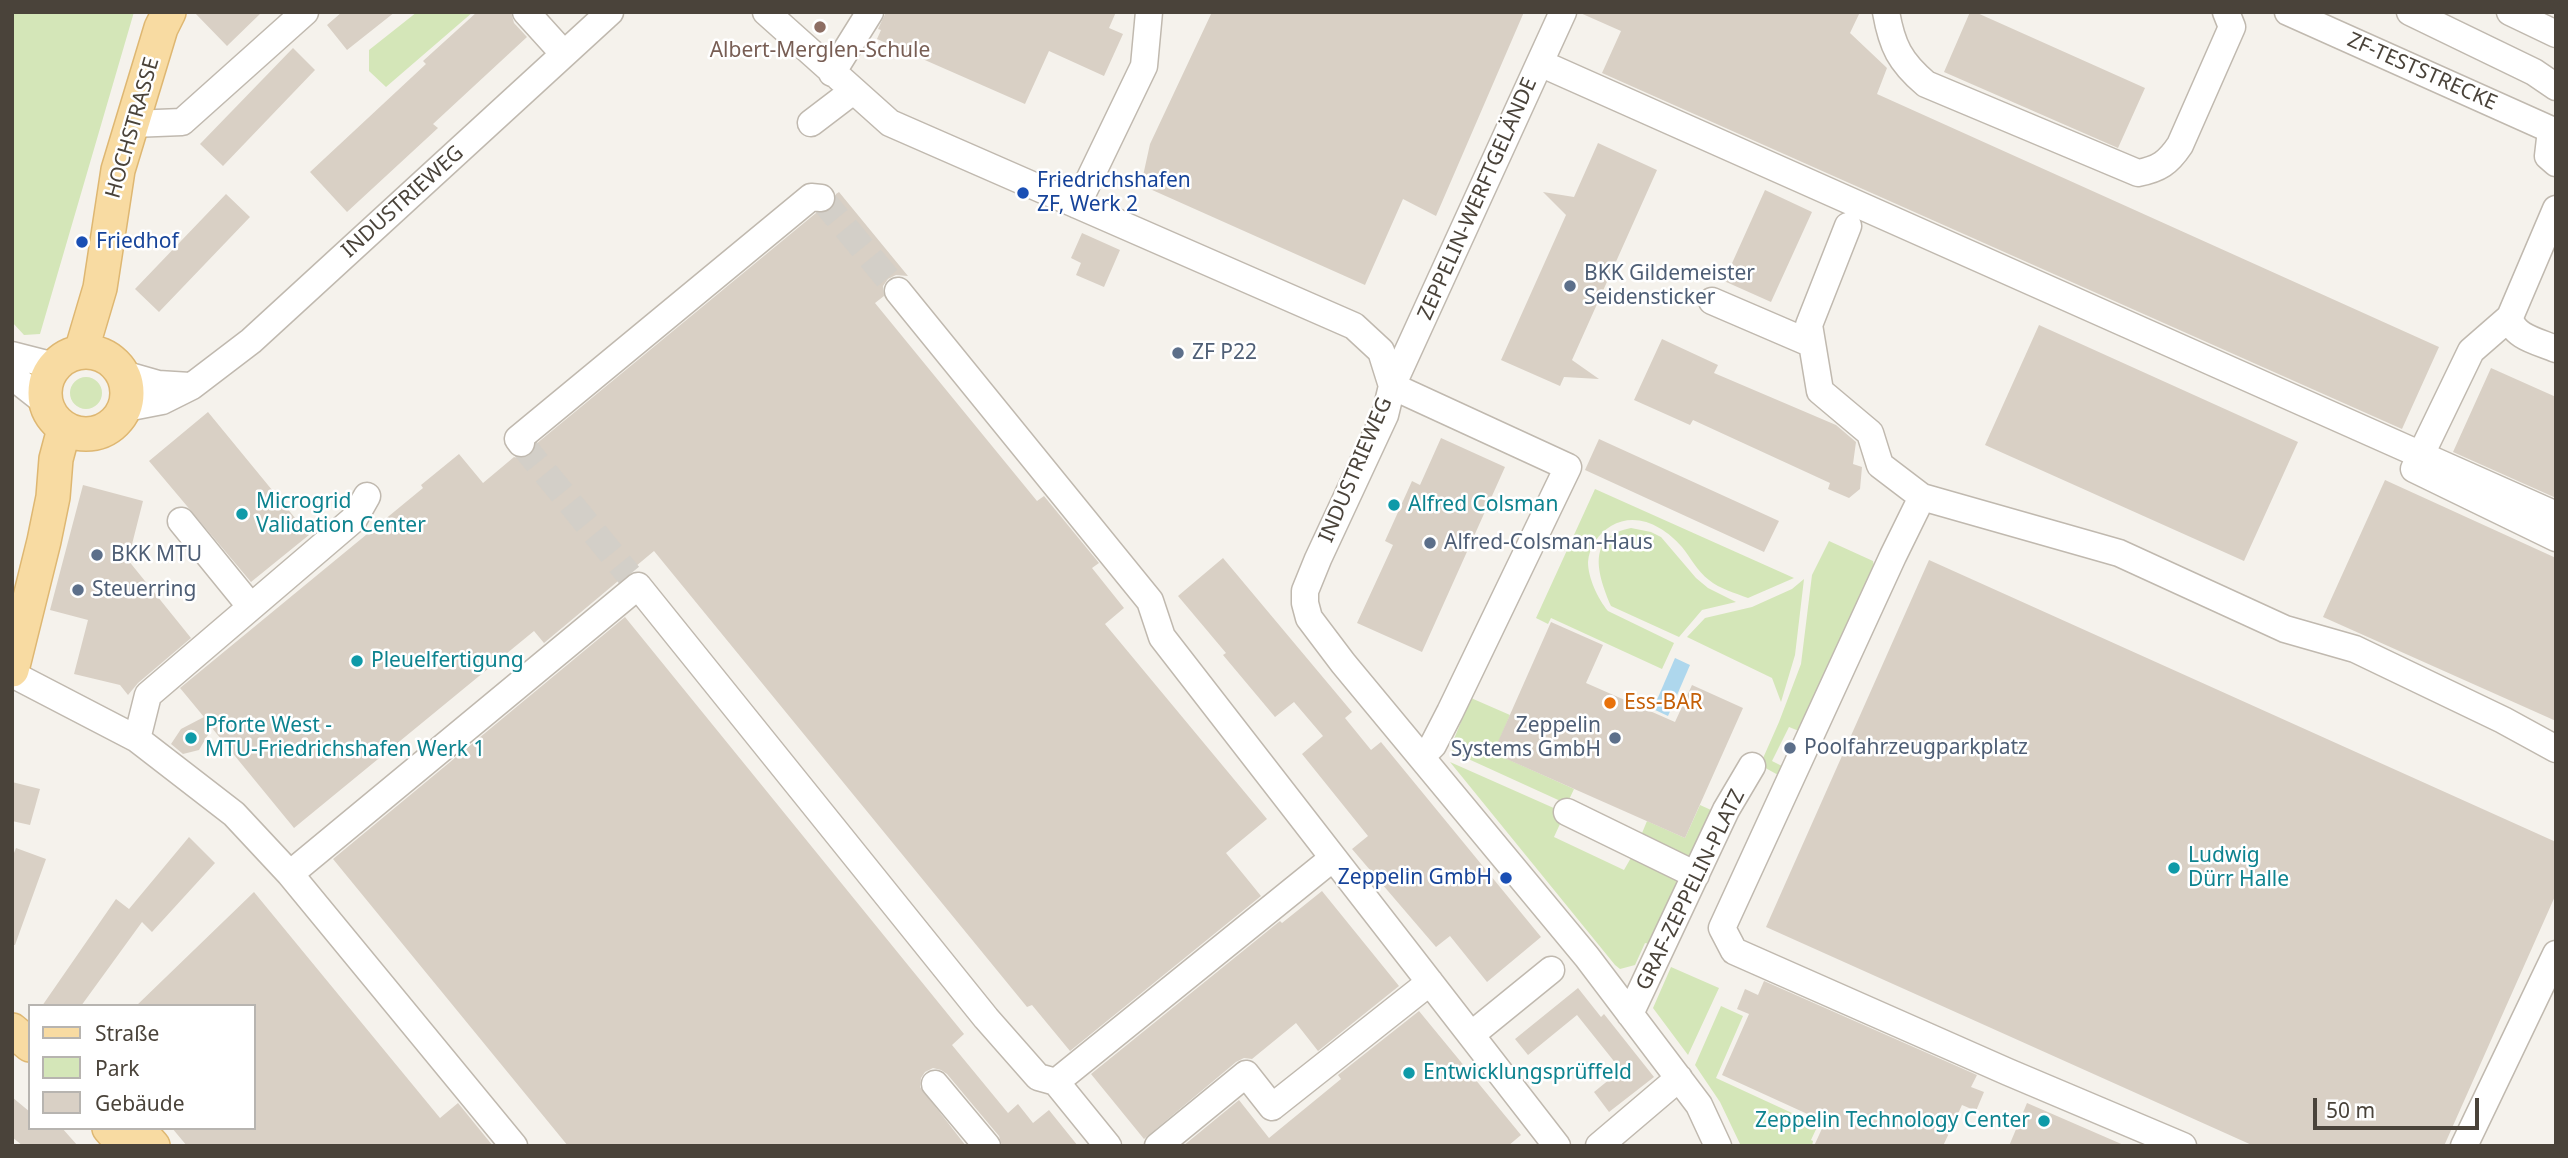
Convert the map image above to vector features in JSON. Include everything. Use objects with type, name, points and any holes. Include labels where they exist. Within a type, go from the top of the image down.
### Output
[{"type":"main road","name":"HOCHSTRASSE","points":[[93,363],[109,321],[100,288],[112,196],[161,28],[169,12]]},
{"type":"main road","points":[[53,497],[97,434],[114,425],[126,408],[128,396],[93,363],[45,386],[45,402],[51,417],[64,429],[80,435],[97,434]]},
{"type":"main road","points":[[12,672],[53,497],[56,459],[64,429]]},
{"type":"main road","points":[[12,1030],[28,1043]]},
{"type":"main road","points":[[111,1130],[125,1146]]},
{"type":"main road","points":[[139,1130],[153,1146]]},
{"type":"street","points":[[132,124],[182,122],[304,12]]},
{"type":"street","points":[[526,12],[564,54]]},
{"type":"street","name":"INDUSTRIEWEG","points":[[126,408],[162,401],[192,386],[251,341],[610,12]]},
{"type":"street","name":"INDUSTRIEWEG","points":[[766,12],[890,123],[1353,326],[1381,351],[1392,386],[1385,415],[1305,591],[1309,618],[1630,1014],[1699,1105],[1718,1146]]},
{"type":"street","points":[[832,72],[870,12]]},
{"type":"street","points":[[1077,205],[1144,66],[1149,12]]},
{"type":"street","name":"ZEPPELIN-WERFTGELÄNDE","points":[[1392,386],[1563,12]]},
{"type":"street","points":[[1886,12],[1898,55],[1926,84],[2138,173],[2155,170],[2168,163],[2180,145],[2232,27],[2226,12]]},
{"type":"street","name":"ZF-TESTSTRECKE","points":[[2288,12],[2554,125]]},
{"type":"street","name":"ZF-TESTSTRECKE","points":[[2330,12],[2554,125]]},
{"type":"street","points":[[2410,12],[2534,72],[2556,87]]},
{"type":"street","points":[[2510,12],[2556,34]]},
{"type":"street","points":[[1540,63],[2556,514]]},
{"type":"street","points":[[811,124],[853,91]]},
{"type":"street","points":[[2554,125],[2548,156],[2556,163]]},
{"type":"street","points":[[522,443],[518,439],[790,214],[811,197],[821,198]]},
{"type":"street","points":[[2556,209],[2510,317],[2472,351],[2414,469],[2556,538]]},
{"type":"street","points":[[1848,226],[1809,326],[1820,391],[1870,433],[1880,465],[1922,497],[2119,553],[2285,629],[2355,649],[2556,749]]},
{"type":"street","points":[[898,290],[1150,601],[1162,637],[1557,1146]]},
{"type":"street","points":[[1713,301],[1812,344]]},
{"type":"street","points":[[2510,317],[2511,325],[2516,331],[2556,349]]},
{"type":"street","points":[[12,355],[93,363],[158,384],[192,386]]},
{"type":"street","points":[[12,376],[45,402]]},
{"type":"street","points":[[1392,386],[1568,467],[1450,712],[1433,745],[1421,757]]},
{"type":"street","points":[[137,739],[148,695],[354,519],[367,496]]},
{"type":"street","points":[[1922,497],[1722,928],[1734,951],[2008,1073],[2183,1146]]},
{"type":"street","points":[[181,521],[251,607]]},
{"type":"street","points":[[290,874],[633,581],[986,1017],[1038,1077],[1056,1082],[1108,1146]]},
{"type":"street","points":[[12,672],[137,739],[234,814],[290,874],[514,1146]]},
{"type":"street","name":"GRAF-ZEPPELIN-PLATZ","points":[[1630,1014],[1696,875],[1752,766]]},
{"type":"street","points":[[1738,792],[1776,809]]},
{"type":"street","points":[[1567,812],[1696,875]]},
{"type":"street","points":[[1056,1082],[1333,858]]},
{"type":"street","points":[[2464,1146],[2556,954]]},
{"type":"street","points":[[1471,1035],[1550,970]]},
{"type":"street","points":[[1158,1146],[1246,1074],[1272,1107],[1430,982]]},
{"type":"street","points":[[1599,1146],[1679,1078]]},
{"type":"street","points":[[935,1084],[987,1146]]},
{"type":"green space","points":[[12,12],[134,12],[40,334],[24,335],[12,322]]},
{"type":"green space","points":[[417,12],[473,12],[386,87],[369,71],[369,50]]},
{"type":"green space","points":[[86,377],[98,381],[102,393],[98,405],[86,409],[74,405],[70,393],[74,381]]},
{"type":"green space","points":[[1595,489],[1794,578],[1748,598],[1709,580],[1675,539],[1658,527],[1630,520],[1611,526],[1595,541],[1588,562],[1590,575],[1597,594],[1608,611],[1674,643],[1662,669],[1551,618],[1548,624],[1536,618]]},
{"type":"green space","points":[[1631,528],[1661,537],[1696,578],[1708,588],[1736,602],[1702,610],[1679,637],[1611,606],[1599,570],[1601,548],[1616,533]]},
{"type":"green space","points":[[1829,541],[1873,561],[1875,570],[1804,733],[1789,727],[1772,761],[1784,767],[1780,776],[1760,765],[1801,664],[1812,575]]},
{"type":"green space","points":[[1804,579],[1795,655],[1781,702],[1772,678],[1687,637],[1705,618],[1752,607],[1792,589]]},
{"type":"green space","points":[[1471,698],[1510,715],[1494,753],[1574,789],[1567,804],[1453,752],[1451,746]]},
{"type":"green space","points":[[1450,762],[1565,813],[1554,837],[1624,870],[1632,856],[1681,877],[1649,944],[1645,943],[1635,965],[1620,969],[1615,965]]},
{"type":"green space","points":[[1700,805],[1711,810],[1688,859],[1640,838],[1647,821],[1685,838]]},
{"type":"green space","points":[[1671,967],[1719,988],[1688,1055],[1653,1008]]},
{"type":"green space","points":[[1721,1006],[1743,1016],[1716,1078],[1818,1125],[1811,1140],[1812,1146],[1741,1146],[1720,1102],[1695,1065]]},
{"type":"water","points":[[1675,658],[1690,665],[1668,716],[1653,709]]},
{"type":"building","points":[[194,12],[262,12],[227,46]]},
{"type":"building","points":[[342,12],[395,12],[347,50],[327,25]]},
{"type":"building","points":[[477,12],[511,12],[514,23],[527,37],[433,124],[438,128],[347,212],[310,172],[426,64],[423,61]]},
{"type":"building","points":[[886,12],[1116,12],[1109,28],[1123,34],[1104,76],[1049,51],[1025,104],[877,39],[881,30],[878,29]]},
{"type":"building","points":[[1212,12],[1524,12],[1436,216],[1403,199],[1365,285],[1141,185],[1150,144]]},
{"type":"building","points":[[1578,12],[1860,12],[1850,33],[1887,68],[1877,94],[2439,347],[2402,429],[1602,73],[1621,31]]},
{"type":"building","points":[[1970,12],[2145,88],[2118,148],[1944,72]]},
{"type":"building","points":[[293,48],[315,70],[223,166],[200,144]]},
{"type":"building","name":"BKK Gildemeister Seidensticker","points":[[1598,143],[1657,170],[1572,360],[1599,379],[1564,377],[1560,386],[1501,360],[1566,215],[1543,192],[1574,197]]},
{"type":"building","points":[[1765,190],[1812,212],[1771,302],[1724,281]]},
{"type":"building","points":[[839,192],[908,276],[896,275],[888,279],[883,286],[884,296],[875,303],[1037,501],[1044,496],[1099,563],[1092,568],[1124,608],[1105,624],[1267,819],[1226,853],[1261,896],[1070,1051],[1032,1005],[1027,1007],[654,551],[544,643],[534,631],[294,828],[212,728],[199,750],[183,754],[171,744],[181,729],[204,717],[180,688],[423,488],[421,485],[459,454],[483,483],[514,457],[522,459],[530,456],[536,444],[816,213],[827,213],[833,208],[836,194]]},
{"type":"building","points":[[226,194],[250,217],[159,312],[135,289]]},
{"type":"building","points":[[1082,233],[1120,250],[1104,287],[1076,275],[1081,263],[1071,258]]},
{"type":"building","points":[[2039,325],[2298,442],[2244,561],[1985,445]]},
{"type":"building","points":[[1662,339],[1718,365],[1714,373],[1836,425],[1856,442],[1853,464],[1862,467],[1860,489],[1849,498],[1828,489],[1830,483],[1693,420],[1690,425],[1634,400]]},
{"type":"building","points":[[2491,368],[2556,397],[2556,498],[2453,452]]},
{"type":"building","name":"Microgrid Validation Center","points":[[208,412],[309,535],[251,582],[149,461]]},
{"type":"building","name":"Alfred-Colsman-Haus","points":[[1441,438],[1505,467],[1422,652],[1357,623],[1393,545],[1385,541],[1412,481],[1420,485]]},
{"type":"building","points":[[1599,439],[1779,521],[1764,552],[1585,470]]},
{"type":"building","points":[[2385,480],[2556,558],[2556,721],[2323,617]]},
{"type":"building","points":[[83,485],[143,501],[128,560],[191,638],[138,683],[128,695],[120,685],[74,674],[88,620],[50,610]]},
{"type":"building","points":[[1223,558],[1352,712],[1345,718],[1371,750],[1381,742],[1541,937],[1487,982],[1450,936],[1436,947],[1352,849],[1368,836],[1302,754],[1323,736],[1294,702],[1275,717],[1178,596]]},
{"type":"building","name":"Ludwig Dürr Halle","points":[[1929,560],[2556,842],[2556,894],[2444,1146],[2254,1146],[1766,927]]},
{"type":"building","points":[[625,617],[964,1034],[952,1045],[1008,1113],[1018,1104],[1033,1123],[1049,1110],[1078,1146],[1002,1146],[999,1136],[947,1074],[933,1068],[925,1072],[920,1087],[966,1146],[568,1146],[333,859]]},
{"type":"building","name":"Zeppelin Systems GmbH","points":[[1551,622],[1603,645],[1586,683],[1675,722],[1692,685],[1743,708],[1685,838],[1493,753]]},
{"type":"building","points":[[12,782],[40,789],[30,825],[12,821]]},
{"type":"building","points":[[189,837],[215,863],[152,932],[142,922],[82,1004],[43,1004],[116,899],[129,909]]},
{"type":"building","points":[[16,848],[46,859],[15,945],[12,945],[12,858]]},
{"type":"building","points":[[1322,891],[1399,986],[1318,1051],[1296,1023],[1252,1059],[1244,1058],[1236,1062],[1144,1139],[1091,1074],[1280,921],[1282,923]]},
{"type":"building","points":[[254,892],[440,1118],[458,1103],[493,1146],[187,1146],[174,1130],[256,1130],[256,1004],[138,1004]]},
{"type":"building","points":[[1764,981],[1977,1075],[1971,1087],[1984,1092],[1976,1111],[1962,1105],[1943,1146],[1814,1146],[1825,1122],[1722,1075],[1749,1014],[1737,1009],[1745,989],[1758,995]]},
{"type":"building","points":[[1578,988],[1601,1017],[1604,1014],[1654,1077],[1609,1112],[1594,1092],[1621,1070],[1577,1015],[1528,1055],[1515,1039]]},
{"type":"building","name":"Entwicklungsprüffeld","points":[[1419,1011],[1521,1135],[1508,1146],[1183,1146],[1239,1100],[1269,1138],[1341,1079],[1338,1075]]},
{"type":"building","points":[[12,1097],[28,1110],[28,1130],[64,1130],[78,1146],[23,1146],[12,1137]]},
{"type":"building","name":"Zeppelin Technology Center","points":[[2027,1103],[2126,1146],[2009,1146]]},
{"type":"tunnel","points":[[821,198],[898,291]]},
{"type":"tunnel","points":[[521,443],[629,575]]},
{"type":"place","name":"Albert-Merglen-Schule","points":[[820,27]]},
{"type":"place","name":"Friedrichshafen ZF, Werk 2","points":[[1023,193]]},
{"type":"place","name":"Friedhof","points":[[82,242]]},
{"type":"place","name":"BKK Gildemeister Seidensticker","points":[[1570,286]]},
{"type":"place","name":"ZF P22","points":[[1178,353]]},
{"type":"place","name":"Alfred Colsman","points":[[1394,505]]},
{"type":"place","name":"Microgrid Validation Center","points":[[242,514]]},
{"type":"place","name":"Alfred-Colsman-Haus","points":[[1430,543]]},
{"type":"place","name":"BKK MTU","points":[[97,555]]},
{"type":"place","name":"Steuerring","points":[[78,590]]},
{"type":"place","name":"Pleuelfertigung","points":[[357,661]]},
{"type":"place","name":"Ess-BAR","points":[[1610,703]]},
{"type":"place","name":"Pforte West - MTU-Friedrichshafen Werk 1","points":[[191,738]]},
{"type":"place","name":"Zeppelin Systems GmbH","points":[[1615,738]]},
{"type":"place","name":"Poolfahrzeugparkplatz","points":[[1790,748]]},
{"type":"place","name":"Ludwig Dürr Halle","points":[[2174,868]]},
{"type":"place","name":"Zeppelin GmbH","points":[[1506,878]]},
{"type":"place","name":"Entwicklungsprüffeld","points":[[1409,1073]]},
{"type":"place","name":"Zeppelin Technology Center","points":[[2044,1121]]}]
